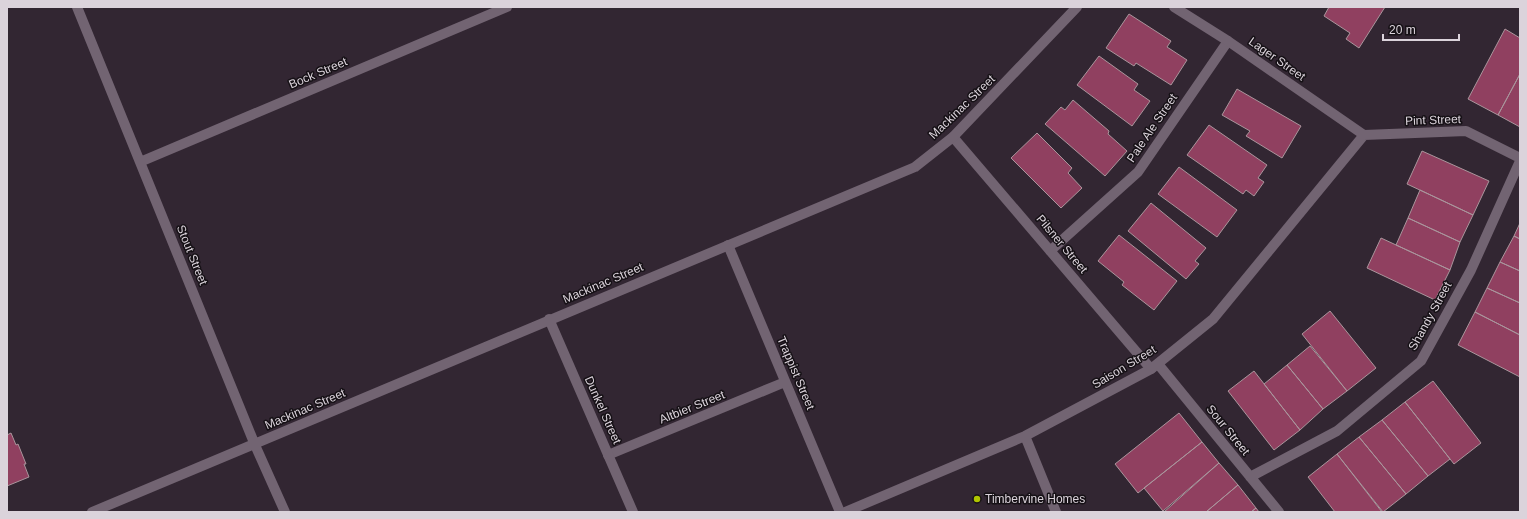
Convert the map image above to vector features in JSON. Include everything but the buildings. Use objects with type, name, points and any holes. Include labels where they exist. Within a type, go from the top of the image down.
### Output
[{"type":"street","name":"Stout Street","points":[[77,7],[255,445],[285,512]]},
{"type":"street","name":"Bock Street","points":[[140,162],[507,7]]},
{"type":"street","name":"Mackinac Street","points":[[92,512],[255,445],[549,319],[915,167],[953,137],[1077,7]]},
{"type":"street","name":"Lager Street","points":[[1174,7],[1228,41],[1364,135]]},
{"type":"street","name":"Pale Ale Street","points":[[1050,251],[1138,172],[1228,41]]},
{"type":"street","name":"Pint Street","points":[[1364,135],[1466,131],[1520,159]]},
{"type":"street","name":"Saison Street","points":[[845,512],[1025,436],[1154,366],[1213,319],[1364,135]]},
{"type":"street","name":"Pilsner Street","points":[[953,137],[1050,251],[1154,366]]},
{"type":"street","name":"Shandy Street","points":[[1250,477],[1338,431],[1421,361],[1471,270],[1520,159]]},
{"type":"street","name":"Trappist Street","points":[[728,245],[840,512]]},
{"type":"street","name":"Dunkel Street","points":[[549,319],[633,512]]},
{"type":"street","name":"Sour Street","points":[[1154,366],[1279,512]]},
{"type":"street","name":"Altbier Street","points":[[608,455],[785,382]]},
{"type":"street","points":[[1025,436],[1056,512]]},
{"type":"place","name":"Timbervine Homes","points":[[977,499]]}]
